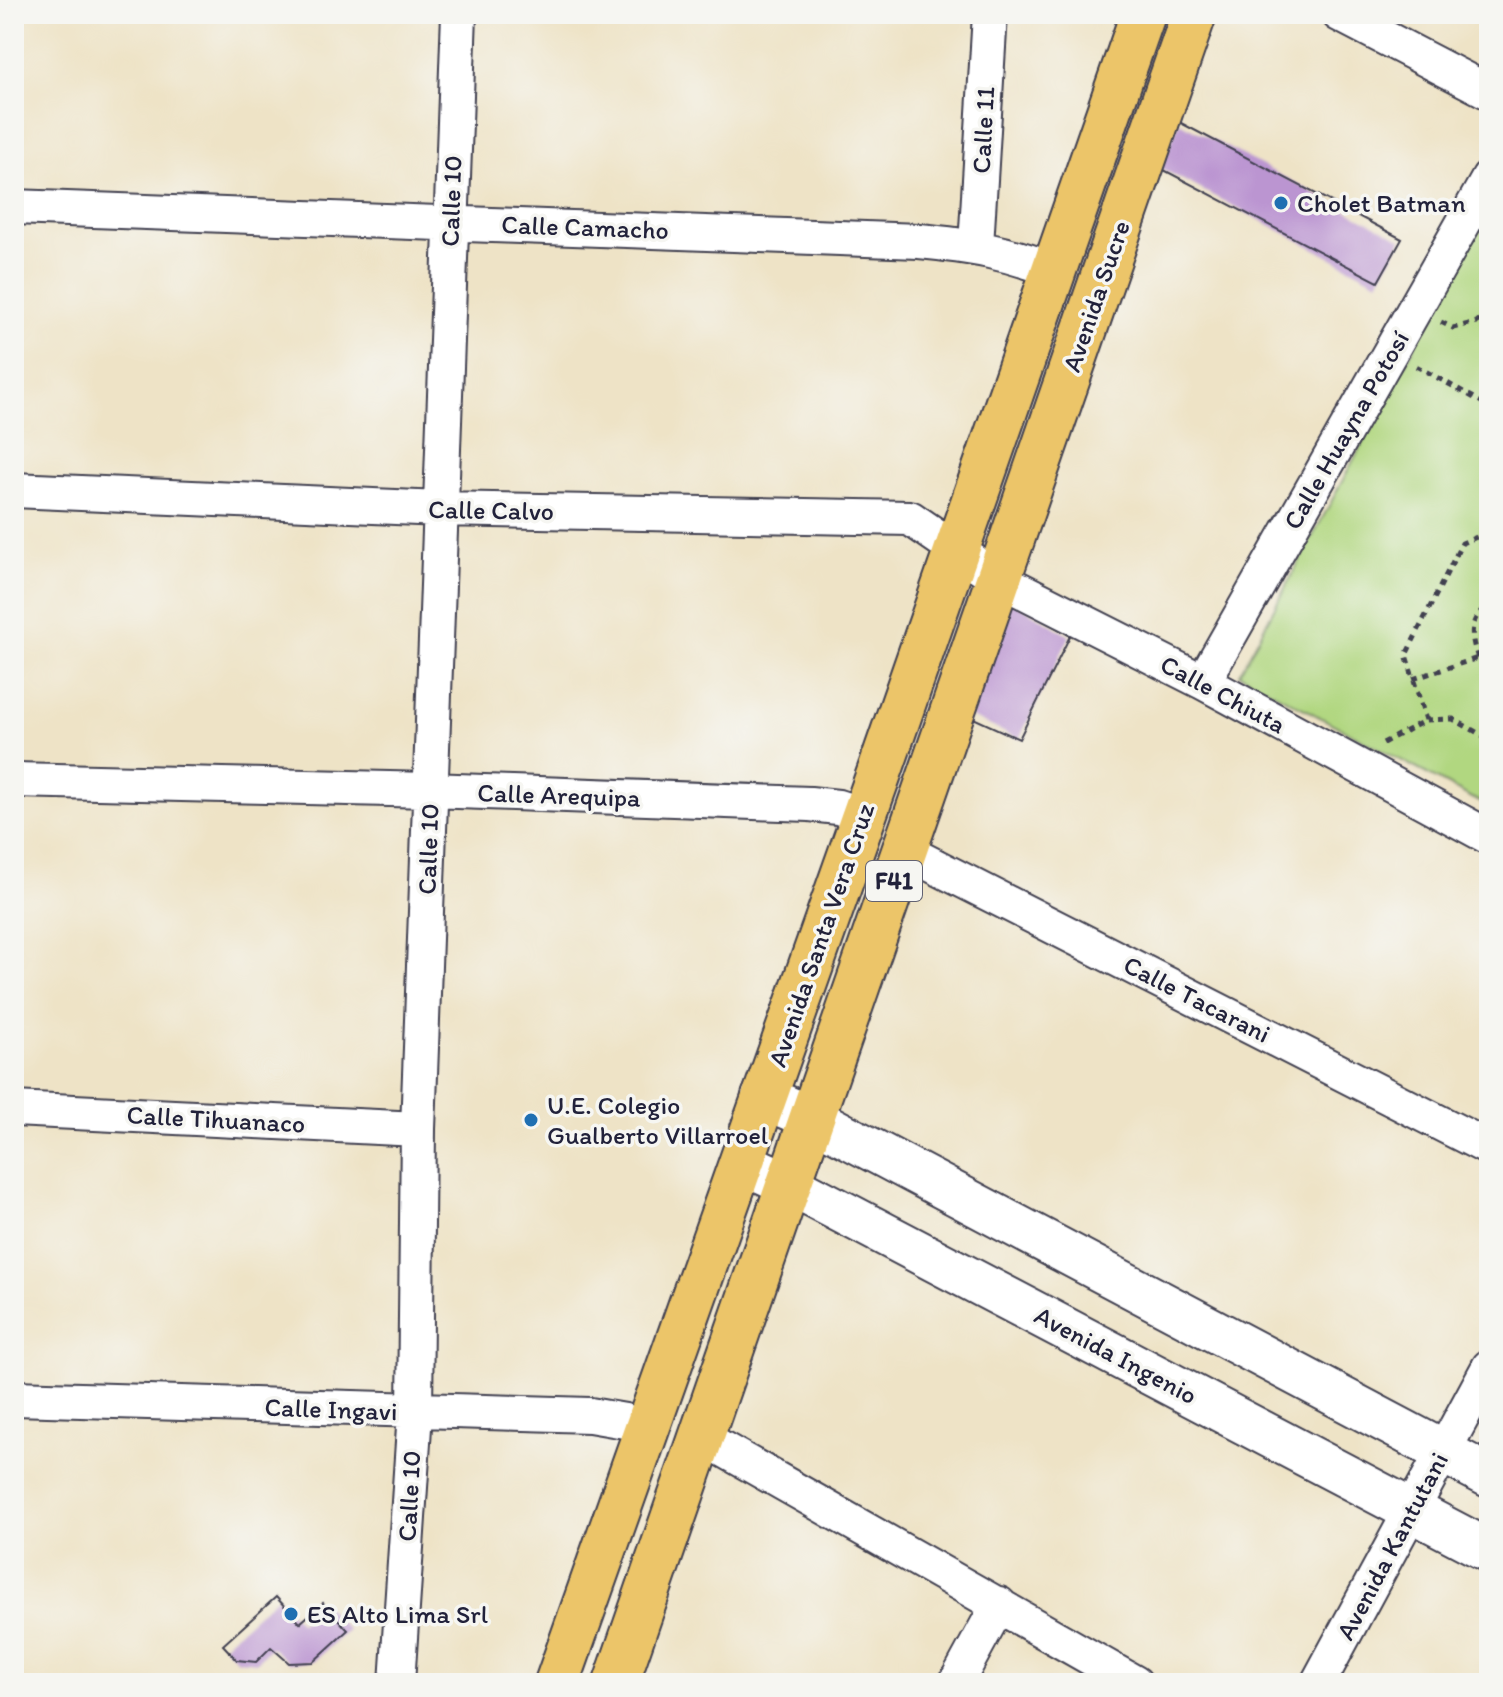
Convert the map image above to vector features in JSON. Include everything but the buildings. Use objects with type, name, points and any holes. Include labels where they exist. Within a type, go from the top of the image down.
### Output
[{"type":"main road","name":"Avenida Sucre","points":[[959,550],[1143,14]]},
{"type":"main road","name":"Avenida Sucre","points":[[999,579],[1194,14]]},
{"type":"main road","name":"Avenida Santa Vera Cruz","points":[[557,1683],[959,550]]},
{"type":"main road","name":"Avenida Santa Vera Cruz","points":[[616,1683],[999,579]]},
{"type":"street","name":"Calle 10","points":[[397,1683],[415,1412],[418,1129],[459,14]]},
{"type":"street","name":"Calle 11","points":[[976,246],[990,14]]},
{"type":"street","points":[[1339,14],[1489,92]]},
{"type":"street","name":"Calle Huayna Potosí","points":[[1203,682],[1489,178]]},
{"type":"street","name":"Calle Camacho","points":[[14,207],[919,241],[976,246],[1016,255],[1056,271]]},
{"type":"street","name":"Calle Calvo","points":[[14,490],[440,509],[910,518],[959,550]]},
{"type":"street","name":"Calle Chiuta","points":[[959,550],[999,579],[1203,682],[1489,837]]},
{"type":"street","name":"Calle Arequipa","points":[[14,780],[430,790],[810,804],[838,807],[863,815]]},
{"type":"street","name":"Calle Tacarani","points":[[905,851],[1489,1148]]},
{"type":"street","points":[[763,1097],[812,1118],[1489,1476]]},
{"type":"street","name":"Calle Tihuanaco","points":[[14,1109],[418,1129]]},
{"type":"street","name":"Avenida Ingenio","points":[[741,1162],[789,1184],[1489,1551]]},
{"type":"street","name":"Avenida Kantutani","points":[[1318,1683],[1489,1367]]},
{"type":"street","name":"Calle Ingavi","points":[[14,1398],[590,1415],[625,1421],[647,1430]]},
{"type":"street","points":[[702,1437],[1135,1683]]},
{"type":"street","points":[[956,1683],[999,1604]]},
{"type":"path","points":[[1415,308],[1453,328],[1477,322],[1488,310]]},
{"type":"path","points":[[1391,351],[1489,406]]},
{"type":"path","points":[[1426,720],[1406,655],[1462,543],[1489,532]]},
{"type":"path","points":[[1478,658],[1472,630],[1474,618],[1489,605]]},
{"type":"path","points":[[1413,679],[1478,658],[1489,663]]},
{"type":"path","points":[[1363,769],[1376,747],[1426,720],[1453,719],[1489,739]]},
{"type":"green space","points":[[1489,207],[1489,807],[1239,674]]},
{"type":"place","name":"Cholet Batman","points":[[1281,203]]},
{"type":"place","name":"U.E. Colegio Gualberto Villarroel","points":[[531,1120]]},
{"type":"place","name":"ES Alto Lima Srl","points":[[291,1614]]}]
